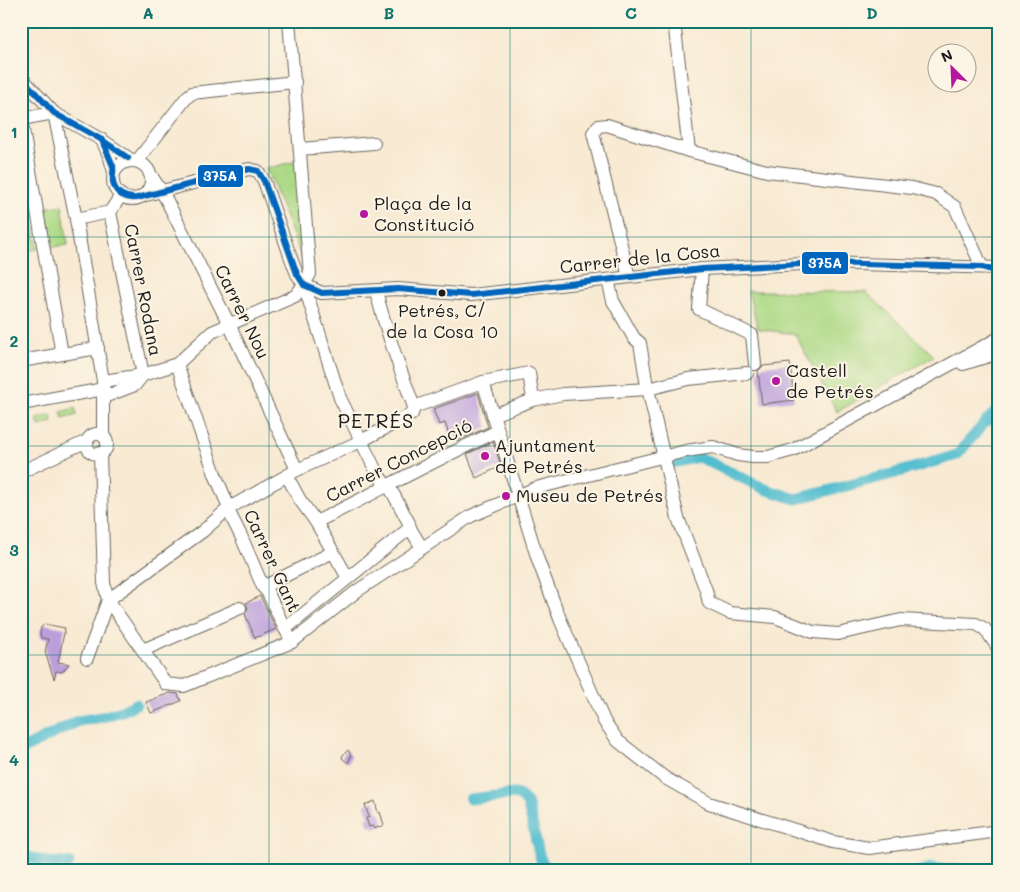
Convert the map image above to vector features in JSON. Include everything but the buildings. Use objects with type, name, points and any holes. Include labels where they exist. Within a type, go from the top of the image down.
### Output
[{"type":"street","points":[[21,404],[104,389],[177,364],[212,332],[295,296],[304,285],[310,274],[309,245],[289,21]]},
{"type":"street","points":[[674,21],[689,151]]},
{"type":"street","points":[[21,77],[54,113],[145,166],[151,180],[147,192],[142,196]]},
{"type":"street","points":[[114,172],[119,165],[135,161],[192,92],[295,82]]},
{"type":"street","points":[[54,113],[21,119],[62,354]]},
{"type":"street","points":[[54,113],[76,219],[104,389],[103,436],[107,446],[100,453],[90,452],[87,447],[87,441],[90,436],[95,434],[103,436]]},
{"type":"street","points":[[629,277],[593,133],[598,126],[606,125],[689,151],[767,171],[912,188],[936,194],[954,207],[982,267]]},
{"type":"street","points":[[102,140],[114,172],[113,185],[116,191],[125,198],[131,199],[162,192],[249,169],[258,171],[264,181],[297,274],[304,285],[340,398],[376,471],[384,484],[389,486],[422,548]]},
{"type":"street","points":[[300,149],[374,143]]},
{"type":"street","name":"Carrer Nou","points":[[149,172],[162,192],[229,324],[292,473],[300,500],[316,522],[348,578]]},
{"type":"street","points":[[76,219],[110,212],[121,195]]},
{"type":"street","name":"Carrer Rodana","points":[[110,212],[143,375]]},
{"type":"street","points":[[288,248],[297,250],[309,245]]},
{"type":"street","name":"Carrer de la Cosa","points":[[304,285],[322,292],[398,289],[471,295],[702,269],[823,263],[999,268]]},
{"type":"street","name":"Carrer de la Cosa","points":[[982,267],[999,272]]},
{"type":"street","points":[[493,415],[533,400],[563,394],[648,389],[688,379],[751,369],[752,335],[699,309],[702,269]]},
{"type":"street","points":[[608,280],[613,301],[634,338],[640,343],[648,389],[678,518],[706,590],[709,603],[730,613],[775,617],[813,632],[838,634],[901,620],[976,624],[985,629],[999,649]]},
{"type":"street","points":[[87,658],[108,600],[169,557],[229,508],[292,473],[361,442],[412,414],[414,408],[384,320],[376,290]]},
{"type":"street","points":[[100,453],[104,583],[108,600],[166,684],[184,686],[292,642],[356,591],[471,516],[517,496],[536,488],[713,447],[738,455],[753,457],[768,457],[793,450],[999,338]]},
{"type":"street","points":[[21,361],[98,348]]},
{"type":"street","points":[[941,370],[992,355],[999,355]]},
{"type":"street","name":"Carrer Gant","points":[[177,364],[214,474],[230,514],[263,587],[268,593],[292,642]]},
{"type":"street","points":[[414,408],[483,382],[529,373],[533,400]]},
{"type":"street","points":[[483,382],[517,496],[560,619],[604,721],[618,741],[665,778],[710,803],[833,842],[868,848],[999,831]]},
{"type":"street","name":"Carrer Concepció","points":[[316,522],[498,431]]},
{"type":"street","points":[[22,468],[87,441]]},
{"type":"street","points":[[285,629],[410,528]]},
{"type":"street","points":[[263,587],[333,552]]},
{"type":"street","points":[[142,650],[240,608]]},
{"type":"green space","points":[[296,161],[306,267],[266,169]]},
{"type":"green space","points":[[62,205],[68,245],[52,247],[45,208]]},
{"type":"green space","points":[[30,211],[38,249],[21,252],[21,213]]},
{"type":"green space","points":[[748,291],[866,292],[934,356],[837,412],[795,334],[758,329]]},
{"type":"green space","points":[[75,408],[77,415],[63,419],[61,412]]},
{"type":"green space","points":[[51,415],[53,422],[39,426],[37,419]]},
{"type":"waterway","points":[[672,463],[699,457],[765,489],[796,499],[957,455],[999,409]]},
{"type":"waterway","points":[[21,750],[78,721],[102,717],[122,711],[136,704]]},
{"type":"waterway","points":[[470,799],[513,794],[524,799],[528,805],[539,854],[545,871]]},
{"type":"waterway","points":[[21,855],[48,862],[69,863]]},
{"type":"waterway","points":[[920,871],[931,868],[968,871]]},
{"type":"transit line","name":"375A","points":[[21,77],[54,113],[102,140],[128,158]]},
{"type":"transit line","name":"375A","points":[[102,140],[113,166],[114,186],[119,193],[129,198],[137,198],[249,169],[258,171],[264,181],[297,274],[304,285]]},
{"type":"transit line","name":"375A","points":[[304,285],[322,293],[398,289],[471,295],[702,269],[823,263],[982,267],[999,272]]},
{"type":"place","name":"Plaça de la Constitució","points":[[364,214]]},
{"type":"place","name":"Petrés, C/ de la Cosa 10","points":[[442,293]]},
{"type":"place","name":"Castell de Petrés","points":[[776,381]]},
{"type":"place","name":"Ajuntament de Petrés","points":[[485,456]]},
{"type":"place","name":"Museu de Petrés","points":[[506,496]]},
{"type":"district","name":"PETRÉS","points":[[376,421]]}]
